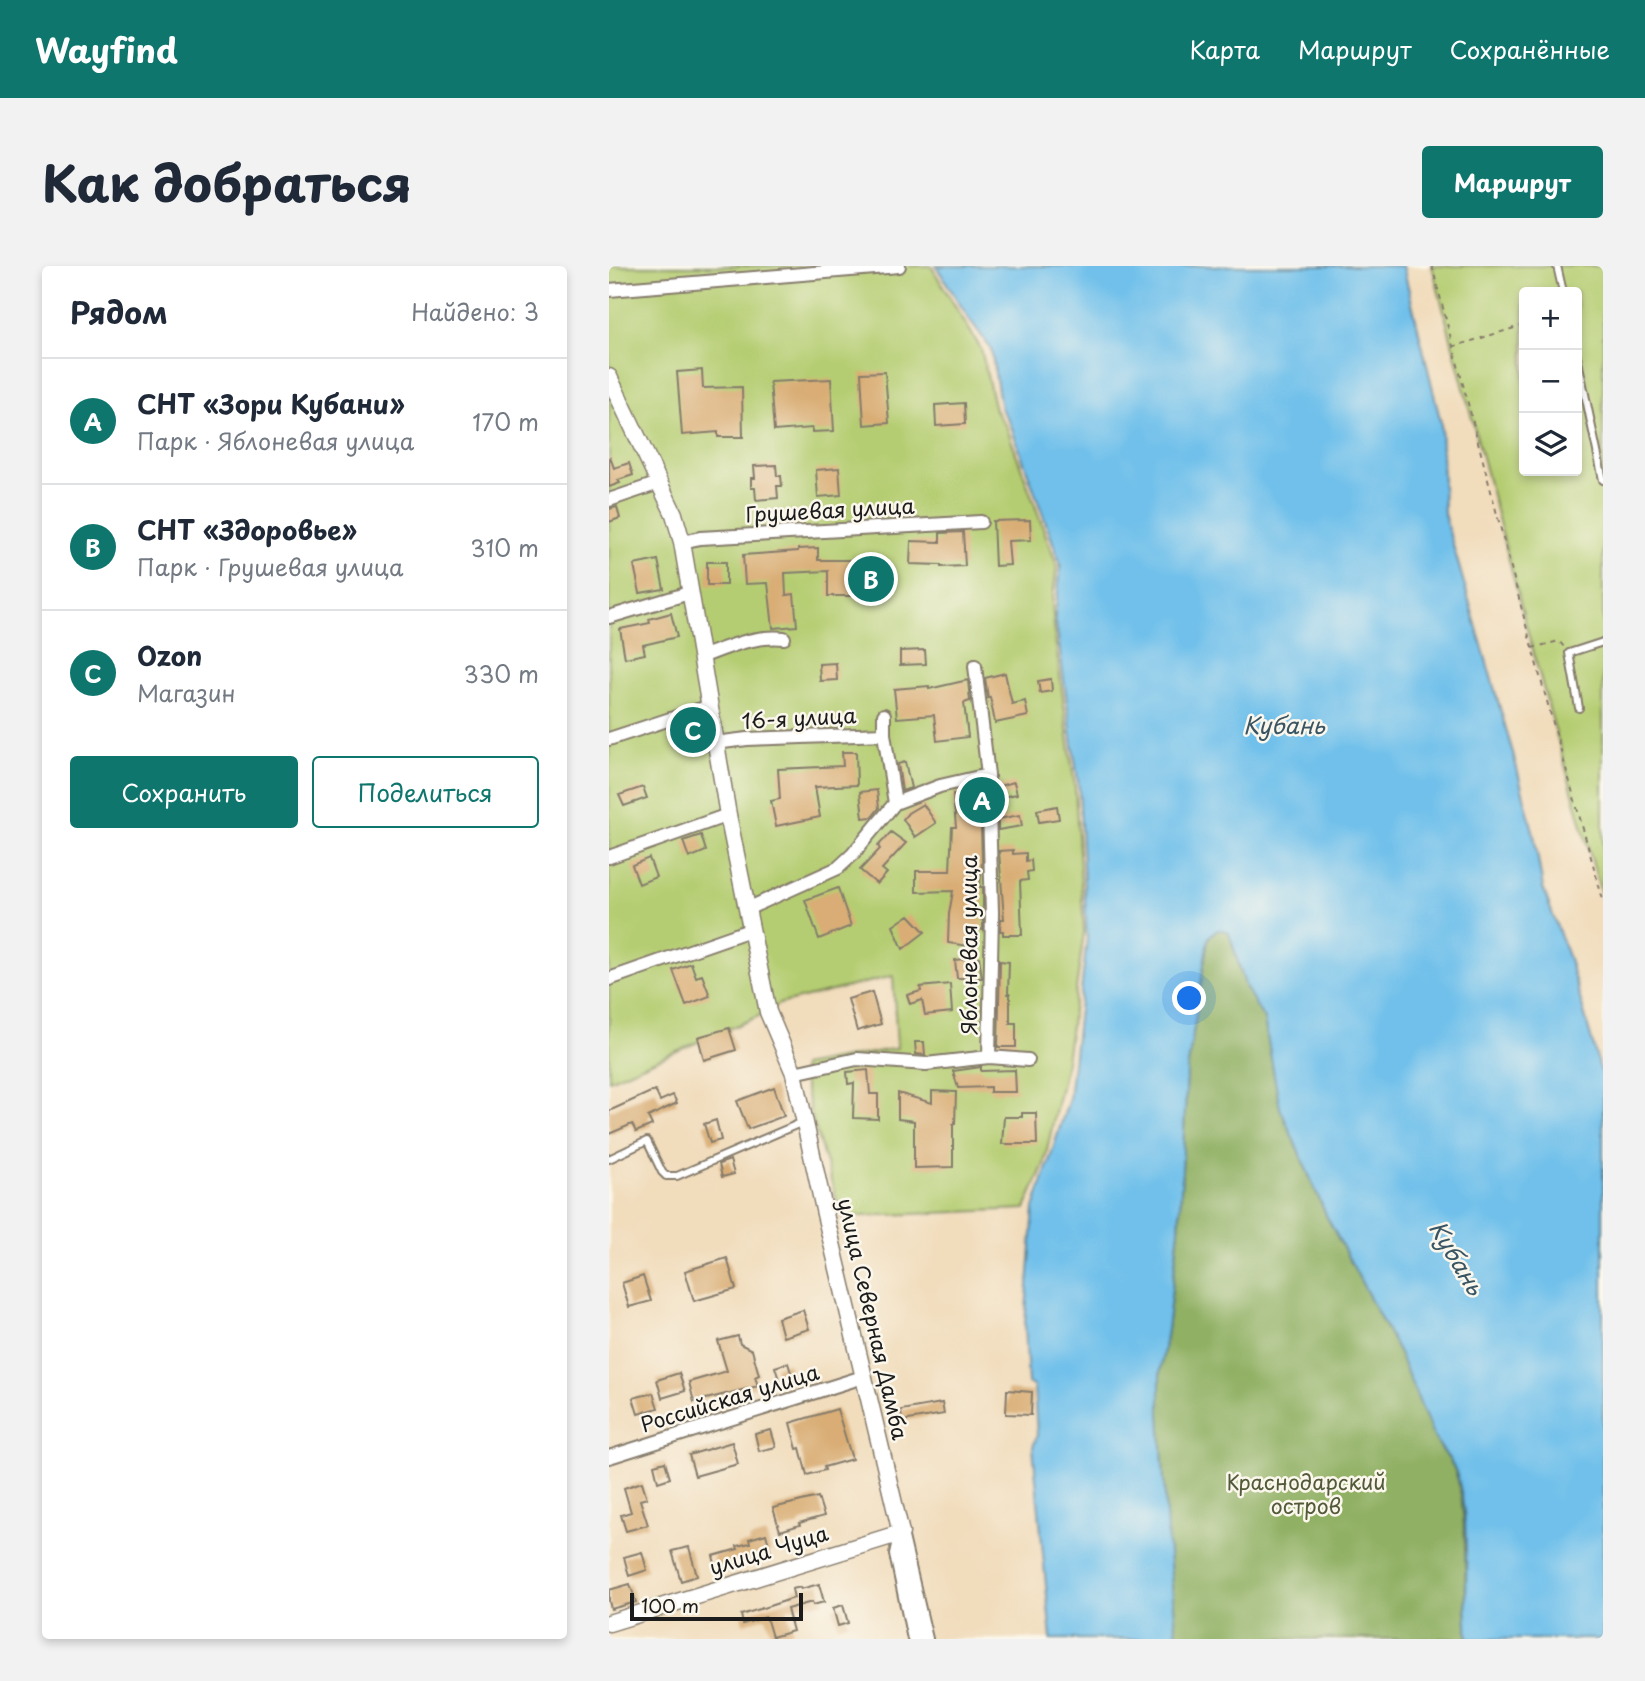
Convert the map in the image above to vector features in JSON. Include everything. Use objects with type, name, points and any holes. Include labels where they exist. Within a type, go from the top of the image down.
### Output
[{"type":"street","points":[[609,290],[899,266]]},
{"type":"street","name":"улица Северная Дамба","points":[[609,377],[674,514],[682,542],[727,815],[768,1012],[794,1073],[926,1639]]},
{"type":"street","points":[[609,500],[659,483]]},
{"type":"street","name":"Грушевая улица","points":[[682,542],[700,538],[981,522]]},
{"type":"street","points":[[609,617],[689,593]]},
{"type":"street","points":[[701,657],[750,640],[784,639]]},
{"type":"street","name":"Яблоневая улица","points":[[975,666],[988,775],[992,913],[989,1057]]},
{"type":"street","points":[[609,739],[710,706]]},
{"type":"street","points":[[884,715],[884,734],[895,803]]},
{"type":"street","name":"16-я улица","points":[[715,743],[747,739],[884,734]]},
{"type":"street","points":[[747,909],[838,868],[895,803],[940,786],[988,775]]},
{"type":"street","points":[[609,857],[727,815]]},
{"type":"street","points":[[609,979],[750,930]]},
{"type":"street","name":"Яблоневая улица","points":[[794,1073],[857,1059],[926,1064],[989,1057],[1028,1060]]},
{"type":"street","name":"Российская улица","points":[[609,1457],[863,1377]]},
{"type":"street","points":[[901,1533],[896,1554],[914,1639]]},
{"type":"street","name":"улица Чуца","points":[[609,1622],[901,1533]]},
{"type":"lane","points":[[1557,266],[1562,287]]},
{"type":"lane","points":[[1582,380],[1603,480]]},
{"type":"lane","points":[[1579,708],[1569,653],[1603,642]]},
{"type":"lane","points":[[609,1159],[647,1141],[666,1176],[677,1176],[805,1121]]},
{"type":"path","points":[[1432,266],[1532,648],[1603,900]]},
{"type":"path","points":[[1452,347],[1519,327]]},
{"type":"path","points":[[1532,648],[1559,641],[1569,653]]},
{"type":"green space","points":[[609,266],[931,266],[981,349],[995,410],[1006,426],[1057,566],[1052,604],[1075,788],[1084,932],[1065,1068],[1044,1164],[1025,1209],[842,1217],[812,1118],[802,1066],[897,1048],[893,976],[779,1004],[768,1012],[609,1080]]},
{"type":"green space","points":[[1432,266],[1603,266],[1603,900],[1532,648]]},
{"type":"green space","name":"Краснодарский остров","points":[[1224,929],[1229,932],[1240,970],[1264,1019],[1280,1108],[1327,1217],[1398,1351],[1441,1449],[1457,1476],[1464,1530],[1468,1639],[1177,1639],[1167,1532],[1160,1372],[1179,1230],[1187,1071],[1208,939],[1215,932]]},
{"type":"water","name":"Кубань","points":[[936,266],[1403,266],[1441,423],[1444,514],[1513,753],[1534,835],[1543,888],[1569,959],[1603,1076],[1603,1639],[1468,1639],[1466,1535],[1462,1494],[1455,1470],[1434,1437],[1398,1351],[1327,1217],[1280,1108],[1264,1019],[1246,988],[1229,933],[1220,930],[1208,939],[1187,1071],[1179,1230],[1160,1372],[1167,1532],[1177,1639],[1051,1639],[1033,1447],[1037,1435],[1034,1387],[1028,1383],[1025,1324],[1034,1208],[1069,1099],[1087,939],[1079,789],[1055,616],[1061,565],[1009,421],[1001,409],[991,349]]},
{"type":"building","points":[[702,370],[703,388],[742,387],[743,437],[718,437],[718,432],[682,435],[677,372]]},
{"type":"building","points":[[885,372],[889,423],[864,425],[861,373]]},
{"type":"building","points":[[831,379],[834,431],[812,432],[812,428],[774,431],[770,382]]},
{"type":"building","points":[[964,403],[965,424],[936,426],[935,405]]},
{"type":"building","points":[[609,458],[614,468],[629,463],[633,475],[618,480],[620,483],[609,487]]},
{"type":"building","points":[[776,465],[782,486],[777,486],[778,498],[756,500],[755,488],[751,488],[751,478],[755,478],[754,466]]},
{"type":"building","points":[[839,468],[841,495],[818,497],[816,470]]},
{"type":"building","points":[[617,507],[620,518],[609,522],[609,509]]},
{"type":"building","points":[[1030,520],[1031,540],[1008,541],[1010,565],[995,566],[993,521]]},
{"type":"building","points":[[963,532],[965,566],[910,564],[911,541],[940,542],[940,533]]},
{"type":"building","points":[[818,548],[818,560],[852,560],[852,596],[828,596],[828,571],[785,573],[786,595],[794,594],[797,626],[773,628],[768,583],[745,584],[743,555]]},
{"type":"building","points":[[658,560],[664,589],[640,593],[634,565]]},
{"type":"building","points":[[707,562],[726,562],[726,585],[707,585]]},
{"type":"building","points":[[671,613],[677,637],[643,645],[645,654],[625,658],[620,629],[650,623],[649,619]]},
{"type":"building","points":[[925,650],[926,664],[900,665],[900,651]]},
{"type":"building","points":[[836,663],[837,680],[820,681],[819,664]]},
{"type":"building","points":[[1005,673],[1012,704],[1025,701],[1028,716],[995,723],[985,678]]},
{"type":"building","points":[[1051,679],[1052,691],[1040,693],[1038,681]]},
{"type":"building","points":[[968,680],[970,701],[964,703],[968,737],[937,741],[934,715],[897,718],[894,689],[929,686],[929,689]]},
{"type":"building","points":[[697,723],[700,747],[676,750],[673,727]]},
{"type":"building","points":[[842,752],[856,752],[857,785],[815,787],[820,817],[776,826],[771,801],[780,799],[778,769],[843,766]]},
{"type":"building","points":[[905,762],[911,788],[902,791],[898,764]]},
{"type":"building","points":[[1014,782],[1017,794],[1002,797],[999,786]]},
{"type":"building","points":[[643,787],[647,798],[624,806],[619,795]]},
{"type":"building","points":[[877,790],[879,808],[872,817],[863,818],[860,792]]},
{"type":"building","points":[[980,791],[983,930],[978,929],[975,947],[948,943],[953,891],[916,892],[916,871],[950,871],[952,827],[956,827],[953,794]]},
{"type":"building","points":[[923,804],[936,823],[915,837],[903,819]]},
{"type":"building","points":[[1057,806],[1059,819],[1039,822],[1037,810]]},
{"type":"building","points":[[1020,815],[1022,826],[998,830],[998,819]]},
{"type":"building","points":[[891,832],[906,843],[882,869],[887,873],[877,884],[860,870],[880,849],[878,846]]},
{"type":"building","points":[[701,835],[706,851],[689,858],[683,841]]},
{"type":"building","points":[[1013,850],[1013,854],[1026,853],[1026,861],[1031,860],[1032,871],[1027,872],[1028,880],[1020,881],[1022,935],[1003,935],[1003,931],[1000,931],[1001,919],[1004,919],[999,851]]},
{"type":"building","points":[[649,858],[656,877],[639,884],[632,865]]},
{"type":"building","points":[[838,888],[851,926],[819,939],[805,900]]},
{"type":"building","points":[[909,915],[925,932],[903,949],[893,926]]},
{"type":"building","points":[[979,957],[982,978],[957,978],[955,960]]},
{"type":"building","points":[[1000,961],[1009,962],[1010,1023],[1016,1023],[1016,1047],[998,1047]]},
{"type":"building","points":[[691,963],[696,977],[702,975],[710,996],[686,1005],[673,970]]},
{"type":"building","points":[[950,984],[952,1012],[925,1015],[922,1000],[910,1004],[907,995],[921,991],[920,987]]},
{"type":"building","points":[[872,992],[881,1024],[857,1031],[848,999]]},
{"type":"building","points":[[729,1028],[736,1050],[704,1060],[698,1037]]},
{"type":"building","points":[[915,1042],[924,1042],[925,1055],[916,1054]]},
{"type":"building","points":[[981,1067],[981,1071],[1015,1070],[1016,1092],[990,1092],[990,1087],[958,1088],[953,1071]]},
{"type":"building","points":[[868,1070],[870,1094],[878,1094],[878,1119],[853,1118],[854,1083],[848,1084],[847,1072]]},
{"type":"building","points":[[774,1087],[784,1116],[748,1129],[737,1101]]},
{"type":"building","points":[[655,1090],[660,1101],[673,1095],[677,1103],[648,1117],[652,1125],[636,1132],[632,1124],[609,1134],[609,1111]]},
{"type":"building","points":[[932,1091],[956,1092],[953,1167],[914,1168],[914,1121],[898,1119],[898,1093],[932,1103]]},
{"type":"building","points":[[1022,1113],[1036,1113],[1037,1144],[1002,1144],[1004,1117],[1022,1117]]},
{"type":"building","points":[[716,1120],[721,1140],[710,1143],[704,1124]]},
{"type":"building","points":[[730,1160],[734,1174],[722,1177],[719,1164]]},
{"type":"building","points":[[727,1258],[736,1289],[694,1301],[685,1271]]},
{"type":"building","points":[[643,1276],[651,1301],[629,1307],[622,1283]]},
{"type":"building","points":[[803,1310],[809,1329],[783,1337],[778,1318]]},
{"type":"building","points":[[738,1336],[740,1344],[752,1350],[759,1375],[755,1377],[758,1386],[694,1402],[689,1382],[727,1371],[718,1341]]},
{"type":"building","points":[[788,1363],[794,1382],[781,1386],[775,1367]]},
{"type":"building","points":[[679,1373],[685,1391],[662,1398],[657,1380]]},
{"type":"building","points":[[1007,1390],[1032,1392],[1031,1415],[1006,1414]]},
{"type":"building","points":[[653,1393],[658,1408],[638,1414],[633,1398]]},
{"type":"building","points":[[942,1403],[944,1414],[902,1421],[901,1410]]},
{"type":"building","points":[[837,1409],[852,1459],[807,1475],[790,1423]]},
{"type":"building","points":[[771,1430],[776,1447],[759,1451],[755,1434]]},
{"type":"building","points":[[732,1442],[738,1464],[695,1476],[689,1455]]},
{"type":"building","points":[[665,1462],[670,1478],[658,1482],[654,1465]]},
{"type":"building","points":[[642,1482],[647,1498],[640,1500],[648,1525],[626,1531],[621,1515],[631,1512],[624,1488]]},
{"type":"building","points":[[818,1497],[824,1516],[780,1531],[773,1508]]},
{"type":"building","points":[[766,1534],[771,1552],[733,1563],[734,1566],[717,1571],[713,1556],[738,1549],[737,1546],[750,1543],[749,1539]]},
{"type":"building","points":[[689,1547],[697,1576],[681,1581],[672,1551]]},
{"type":"building","points":[[642,1552],[647,1570],[629,1576],[624,1557]]},
{"type":"building","points":[[630,1584],[636,1602],[611,1609],[609,1590]]},
{"type":"building","points":[[819,1584],[824,1602],[813,1605],[812,1602],[787,1609],[793,1631],[772,1637],[766,1617],[743,1624],[741,1615],[794,1598],[792,1589]]},
{"type":"building","points":[[843,1605],[848,1623],[838,1626],[833,1608]]},
{"type":"place","name":"СНТ «Здоровье»","points":[[871,579]]},
{"type":"place","name":"Ozon","points":[[693,730]]},
{"type":"place","name":"СНТ «Зори Кубани»","points":[[982,800]]}]
